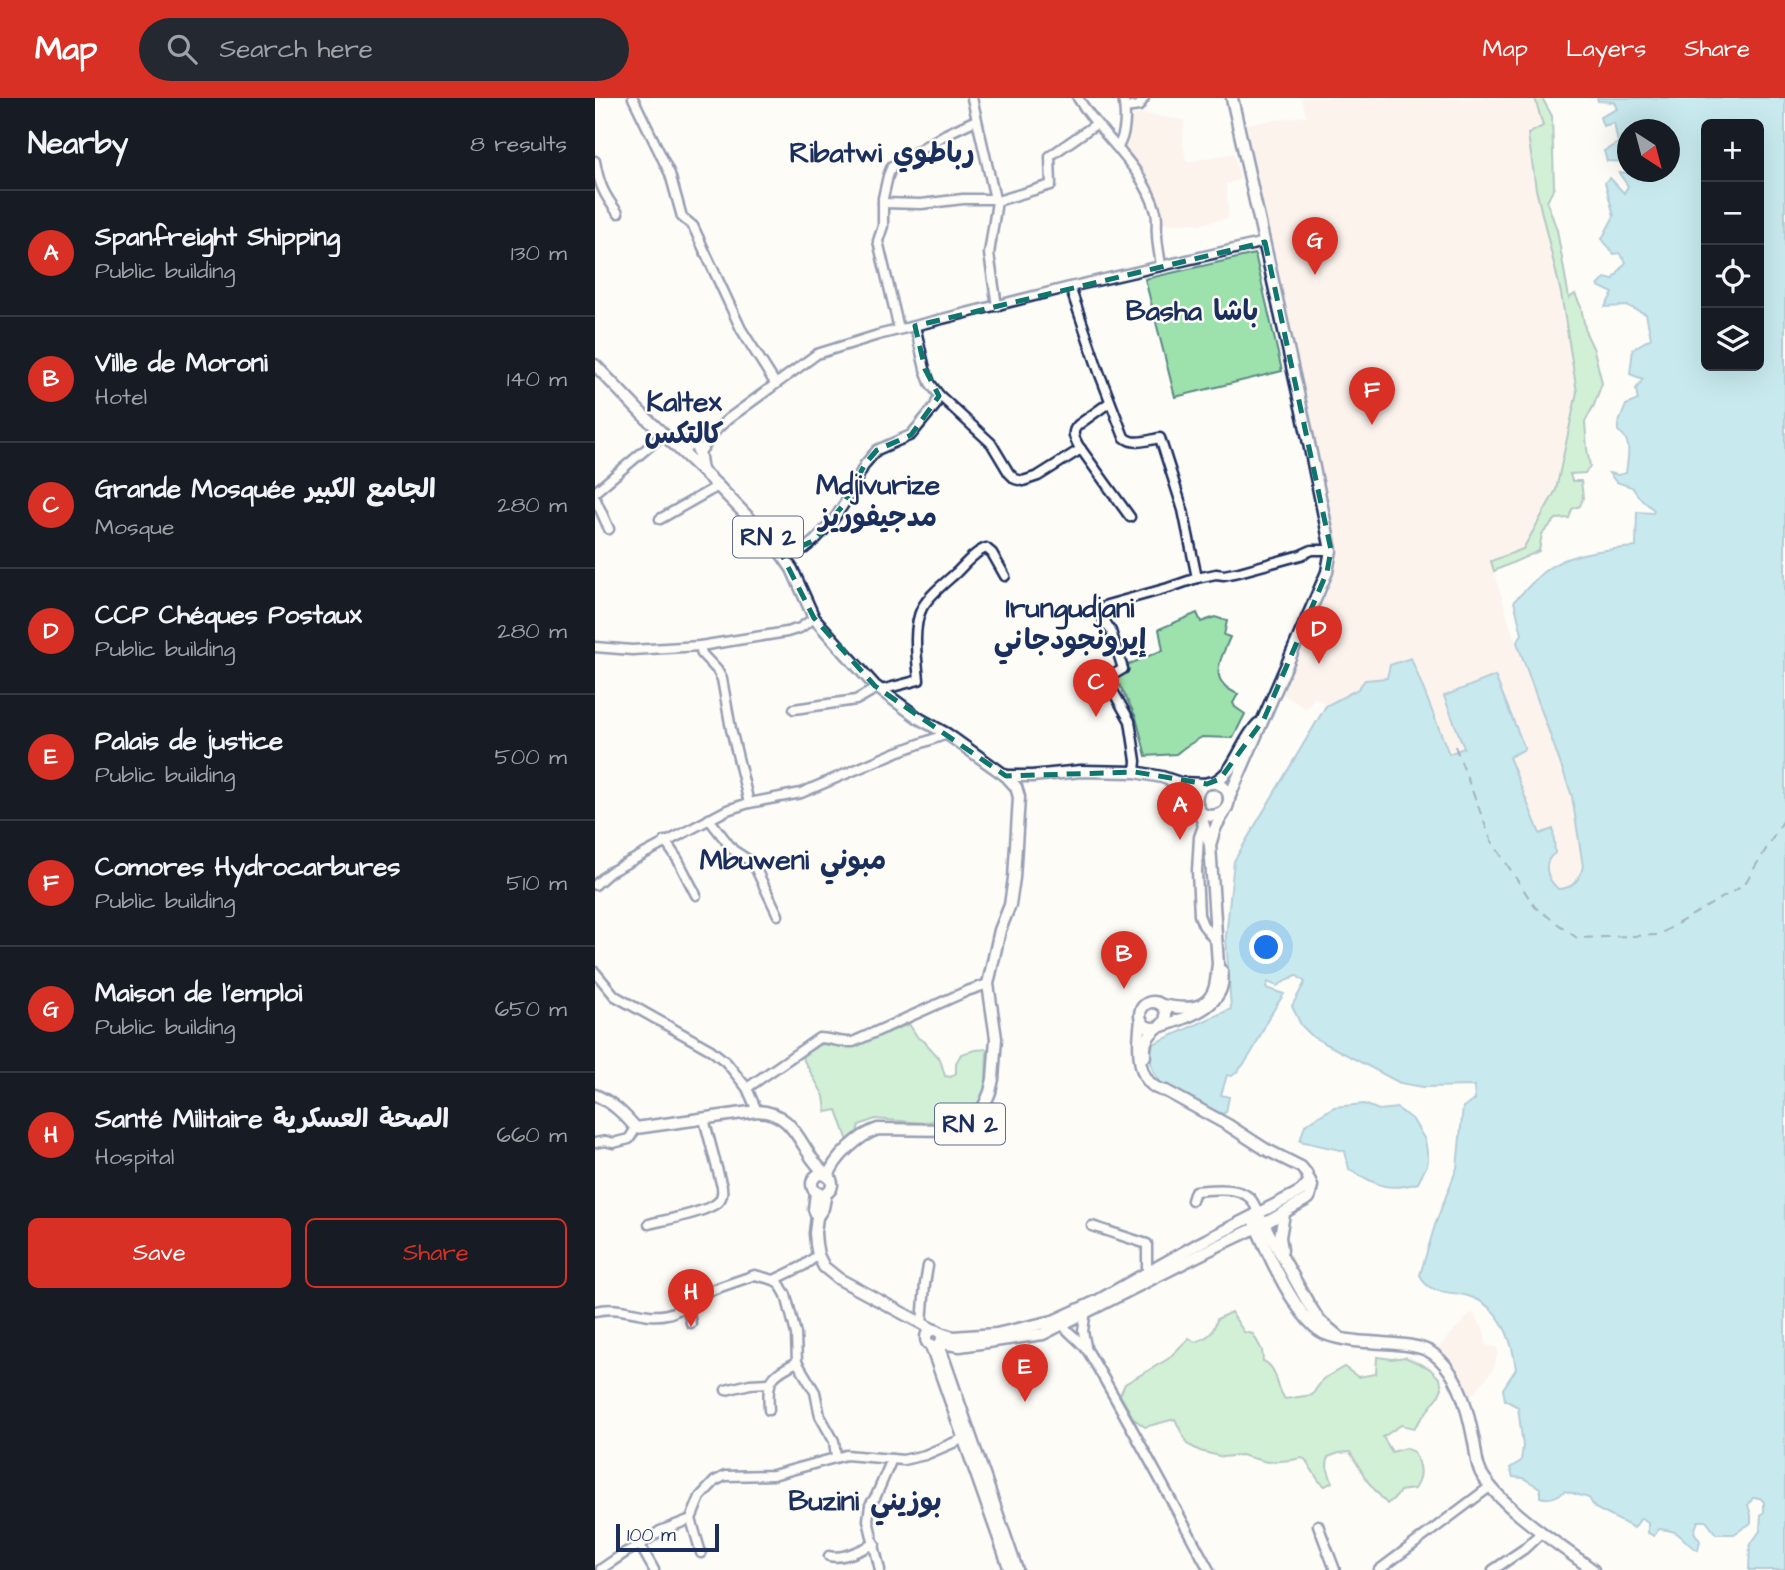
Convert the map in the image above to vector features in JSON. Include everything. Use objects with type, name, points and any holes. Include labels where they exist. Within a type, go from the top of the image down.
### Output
[{"type":"main road","points":[[1210,845],[1327,572],[1331,550],[1232,98]]},
{"type":"main road","name":"RN 2","points":[[595,365],[765,534],[792,569],[814,618],[879,689],[919,719],[947,734],[1006,776],[1014,783],[1019,797],[1010,905],[1000,930],[988,984],[996,1038],[995,1063],[990,1092],[981,1113],[974,1122],[950,1130],[878,1129],[863,1136],[835,1162],[827,1176]]},
{"type":"main road","points":[[673,442],[692,443],[700,452],[702,471]]},
{"type":"main road","points":[[1166,1091],[1153,1085],[1142,1066],[1138,1042],[1140,1012],[1145,1004],[1154,1002],[1192,1008],[1204,1003],[1214,988],[1218,964],[1210,845],[1198,805],[1198,790],[1220,779],[1233,765],[1252,730],[1264,719]]},
{"type":"main road","points":[[1006,776],[1081,771],[1135,772],[1161,776],[1180,783],[1217,783],[1226,789],[1229,798]]},
{"type":"main road","points":[[1017,791],[1032,776]]},
{"type":"main road","points":[[1180,783],[1208,816],[1223,812]]},
{"type":"main road","points":[[1141,1020],[1146,1027],[1159,1027],[1208,1006],[1222,986],[1222,972],[1218,964]]},
{"type":"main road","points":[[908,1317],[935,1339],[960,1346],[1042,1334],[1148,1276],[1260,1226],[1309,1198],[1313,1186],[1301,1167],[1166,1091],[1149,1073],[1145,1052],[1147,1038],[1167,1016],[1162,1005]]},
{"type":"main road","points":[[595,1095],[620,1110],[636,1128],[768,1111],[792,1126],[832,1184],[830,1189],[818,1190]]},
{"type":"main road","points":[[814,1161],[827,1164],[835,1162]]},
{"type":"main road","points":[[814,1161],[818,1190],[814,1209],[817,1217],[815,1233],[818,1255],[824,1267],[831,1274],[922,1324],[935,1339],[954,1387]]},
{"type":"main road","points":[[818,1190],[816,1177],[827,1176]]},
{"type":"main road","points":[[1148,1276],[1198,1244],[1293,1196],[1310,1181]]},
{"type":"main road","points":[[1284,1214],[1280,1245],[1286,1263]]},
{"type":"main road","points":[[1255,1215],[1276,1270],[1306,1317],[1323,1333],[1362,1342],[1412,1346],[1432,1353],[1446,1366],[1452,1374],[1469,1416],[1479,1470],[1506,1503],[1593,1570]]},
{"type":"main road","points":[[1260,1226],[1286,1263],[1319,1320],[1340,1337]]},
{"type":"main road","points":[[935,1339],[996,1334],[1061,1322]]},
{"type":"main road","points":[[935,1339],[1010,1570]]},
{"type":"main road","points":[[960,1346],[951,1361],[966,1437]]},
{"type":"main road","points":[[993,1513],[1017,1570]]},
{"type":"street","points":[[633,98],[670,174],[682,217],[693,226],[741,329],[775,383]]},
{"type":"street","points":[[972,98],[996,200],[989,254],[997,306]]},
{"type":"street","points":[[1078,98],[1096,124],[1118,147],[1146,188],[1156,213],[1161,267]]},
{"type":"street","points":[[1118,147],[1123,139],[1123,98]]},
{"type":"street","points":[[1125,108],[1139,106],[1144,98]]},
{"type":"street","points":[[899,330],[878,241],[883,226],[883,198],[892,166],[946,134],[976,120]]},
{"type":"street","points":[[883,203],[996,200],[1049,186],[1050,156],[1096,124]]},
{"type":"street","points":[[595,161],[601,188],[618,213]]},
{"type":"street","points":[[683,452],[817,354],[899,330],[1070,287],[1265,242]]},
{"type":"street","points":[[1070,287],[1124,437],[1133,442],[1160,438],[1183,510],[1197,578]]},
{"type":"street","points":[[915,326],[930,383],[939,395],[991,443],[1015,479],[1023,481],[1038,477],[1081,449]]},
{"type":"street","points":[[782,555],[804,549],[815,540],[845,504],[865,464],[877,450],[911,435],[935,406],[939,395]]},
{"type":"street","points":[[1110,402],[1074,429],[1075,439],[1130,517]]},
{"type":"street","points":[[692,462],[717,429]]},
{"type":"street","points":[[595,492],[664,434]]},
{"type":"street","points":[[660,519],[718,486]]},
{"type":"street","points":[[595,498],[608,529]]},
{"type":"street","points":[[795,709],[856,700],[879,689],[919,680],[916,641],[921,613],[932,596],[971,558],[986,548],[992,553],[1005,576]]},
{"type":"street","points":[[1135,772],[1130,721],[1106,679],[1123,669],[1111,631],[1099,611],[1107,606],[1197,578],[1239,572],[1307,551],[1331,550]]},
{"type":"street","points":[[595,647],[632,650],[700,646],[787,632],[800,628],[814,618]]},
{"type":"street","points":[[700,646],[702,654],[722,679],[749,803]]},
{"type":"street","points":[[595,885],[610,872],[727,810],[801,793],[947,734]]},
{"type":"street","points":[[709,820],[733,850],[753,863],[778,915]]},
{"type":"street","points":[[1204,823],[1199,837],[1197,871],[1199,915],[1216,942]]},
{"type":"street","points":[[665,841],[696,895]]},
{"type":"street","points":[[595,972],[615,996],[711,1050],[726,1062],[747,1088],[757,1111]]},
{"type":"street","points":[[747,1088],[818,1038],[843,1043],[853,1042],[988,984]]},
{"type":"street","points":[[649,1224],[710,1208],[720,1200],[722,1187],[704,1119]]},
{"type":"street","points":[[595,1143],[613,1143],[629,1139],[636,1128]]},
{"type":"street","points":[[1192,1200],[1195,1191],[1221,1190],[1238,1193],[1250,1198],[1255,1215]]},
{"type":"street","points":[[1092,1226],[1147,1244],[1148,1276]]},
{"type":"street","points":[[774,1280],[803,1266],[818,1255]]},
{"type":"street","points":[[922,1324],[928,1266]]},
{"type":"street","points":[[595,1311],[607,1308],[625,1309],[648,1315],[666,1315],[687,1305],[703,1293],[755,1275],[779,1283],[788,1301],[796,1334],[797,1362],[815,1392],[820,1416],[834,1441],[836,1457]]},
{"type":"street","points":[[687,1305],[691,1323]]},
{"type":"street","points":[[1085,1309],[1083,1331],[1086,1349]]},
{"type":"street","points":[[1061,1322],[1086,1349],[1209,1570]]},
{"type":"street","points":[[769,1410],[769,1383],[774,1376],[797,1362]]},
{"type":"street","points":[[726,1390],[769,1383]]},
{"type":"street","points":[[701,1553],[691,1519],[700,1497],[721,1478],[773,1475],[836,1457],[856,1455],[903,1460],[966,1437]]},
{"type":"street","points":[[880,1570],[868,1520],[870,1505],[892,1459]]},
{"type":"street","points":[[1379,1570],[1491,1486]]},
{"type":"street","points":[[601,1569],[660,1531],[691,1519]]},
{"type":"street","points":[[1318,1525],[1335,1570]]},
{"type":"street","points":[[1493,1570],[1524,1549],[1542,1532]]},
{"type":"street","points":[[829,1556],[839,1557],[875,1544]]},
{"type":"street","points":[[640,1545],[654,1570]]},
{"type":"highlighted area","points":[[1265,242],[1331,550],[1327,572],[1264,719],[1220,779],[1207,784],[1135,772],[1006,776],[875,686],[814,618],[782,555],[815,540],[844,504],[865,464],[877,450],[911,435],[939,396],[925,369],[915,326]]},
{"type":"shaded area","points":[[1301,98],[1535,98],[1543,127],[1528,134],[1536,189],[1561,293],[1577,392],[1556,490],[1523,549],[1491,561],[1510,626],[1572,796],[1583,866],[1581,876],[1565,889],[1558,889],[1551,883],[1546,866],[1550,857],[1552,829],[1540,835],[1509,756],[1525,748],[1464,748],[1448,755],[1387,678],[1365,680],[1358,689],[1326,706],[1315,697],[1306,709],[1281,693],[1333,577],[1337,549],[1246,124],[1307,116]]},
{"type":"shaded area","points":[[1143,114],[1184,120],[1183,144],[1186,162],[1234,153],[1240,179],[1226,184],[1229,218],[1200,224],[1161,224],[1154,190],[1125,150],[1130,116]]},
{"type":"shaded area","points":[[1471,1313],[1484,1331],[1486,1345],[1498,1350],[1494,1368],[1468,1398],[1435,1351]]},
{"type":"green space","points":[[1535,98],[1542,98],[1552,116],[1554,187],[1547,202],[1557,230],[1569,298],[1575,294],[1581,307],[1586,333],[1594,350],[1602,383],[1585,422],[1590,466],[1585,473],[1570,474],[1572,481],[1581,481],[1583,498],[1580,506],[1572,509],[1569,518],[1556,519],[1542,534],[1539,551],[1494,571],[1491,561],[1523,549],[1556,490],[1577,392],[1561,293],[1536,189],[1528,134],[1543,126]]},
{"type":"green space","points":[[1255,254],[1282,371],[1175,397],[1145,279]]},
{"type":"green space","points":[[1197,613],[1201,622],[1215,617],[1227,621],[1224,635],[1230,637],[1220,662],[1219,677],[1228,689],[1238,694],[1233,703],[1245,714],[1233,738],[1202,737],[1176,754],[1146,756],[1136,717],[1116,678],[1127,673],[1125,666],[1163,650],[1159,629]]},
{"type":"green space","points":[[909,1024],[918,1038],[940,1059],[945,1076],[951,1077],[956,1073],[956,1063],[961,1054],[987,1049],[987,1091],[978,1115],[954,1127],[938,1119],[925,1123],[875,1119],[859,1125],[855,1141],[849,1144],[837,1110],[826,1112],[824,1096],[802,1057],[822,1044],[841,1047],[859,1044]]},
{"type":"green space","points":[[1231,1312],[1244,1332],[1253,1334],[1262,1350],[1263,1361],[1274,1372],[1285,1399],[1312,1395],[1323,1379],[1344,1367],[1358,1377],[1376,1374],[1377,1357],[1405,1357],[1429,1368],[1440,1379],[1442,1388],[1438,1397],[1414,1428],[1401,1425],[1383,1437],[1392,1452],[1405,1448],[1414,1452],[1420,1471],[1414,1489],[1400,1491],[1387,1504],[1368,1482],[1350,1452],[1328,1457],[1327,1467],[1332,1482],[1325,1486],[1305,1459],[1267,1462],[1241,1455],[1223,1457],[1200,1451],[1187,1444],[1175,1419],[1145,1427],[1134,1419],[1120,1395],[1125,1384],[1168,1359],[1189,1338],[1195,1342],[1207,1336],[1217,1319]]},
{"type":"water","points":[[1597,98],[1785,98],[1785,1570],[1749,1570],[1750,1545],[1760,1531],[1761,1515],[1764,1512],[1764,1502],[1760,1498],[1753,1498],[1748,1505],[1751,1523],[1734,1534],[1716,1534],[1706,1521],[1698,1521],[1694,1532],[1700,1541],[1698,1550],[1674,1532],[1659,1529],[1654,1536],[1648,1533],[1648,1522],[1641,1518],[1634,1528],[1595,1508],[1589,1498],[1565,1491],[1553,1497],[1540,1497],[1540,1488],[1523,1478],[1513,1477],[1510,1468],[1521,1461],[1523,1446],[1518,1407],[1505,1400],[1503,1389],[1516,1369],[1508,1335],[1497,1315],[1489,1307],[1468,1296],[1435,1290],[1425,1283],[1420,1275],[1436,1222],[1457,1168],[1463,1107],[1475,1100],[1474,1086],[1423,1087],[1400,1083],[1313,1037],[1301,1025],[1292,1006],[1305,982],[1296,975],[1277,986],[1268,982],[1266,988],[1284,994],[1248,1059],[1232,1076],[1227,1075],[1221,1095],[1229,1097],[1226,1112],[1222,1114],[1207,1107],[1200,1109],[1180,1098],[1163,1084],[1152,1067],[1153,1044],[1231,1009],[1226,937],[1234,861],[1326,706],[1358,689],[1365,680],[1387,678],[1390,665],[1411,658],[1449,754],[1464,748],[1444,696],[1495,676],[1525,749],[1509,757],[1540,834],[1553,829],[1555,853],[1547,866],[1551,881],[1558,889],[1563,889],[1575,883],[1580,875],[1583,866],[1572,796],[1517,642],[1522,634],[1514,601],[1538,577],[1559,562],[1584,554],[1636,547],[1637,512],[1653,513],[1654,510],[1632,487],[1616,482],[1609,473],[1626,473],[1628,444],[1618,431],[1618,425],[1626,405],[1638,400],[1636,389],[1643,379],[1630,374],[1633,349],[1651,338],[1646,314],[1628,306],[1605,307],[1613,293],[1598,286],[1605,278],[1613,280],[1626,262],[1619,253],[1614,254],[1602,239],[1614,216],[1605,182],[1610,178],[1624,193],[1628,186],[1625,182],[1680,182],[1680,119],[1617,119],[1617,138],[1614,123],[1603,126],[1600,117],[1617,109],[1614,102],[1598,101]]},
{"type":"water","points":[[1617,144],[1617,162],[1607,161],[1604,151]]},
{"type":"water","points":[[1364,1104],[1379,1110],[1397,1108],[1413,1120],[1425,1140],[1428,1158],[1418,1183],[1389,1187],[1375,1183],[1349,1169],[1345,1151],[1300,1141],[1305,1125],[1334,1107]]},
{"type":"ferry route","points":[[1455,746],[1491,840],[1535,907],[1577,938],[1658,935],[1744,885],[1785,818]]},
{"type":"place","name":"Maison de l'emploi","points":[[1315,275]]},
{"type":"place","name":"Comores Hydrocarbures","points":[[1372,425]]},
{"type":"place","name":"CCP Chéques Postaux","points":[[1319,664]]},
{"type":"place","name":"Grande Mosquée الجامع الكبير","points":[[1096,717]]},
{"type":"place","name":"Spanfreight Shipping","points":[[1180,840]]},
{"type":"place","name":"Ville de Moroni","points":[[1124,989]]},
{"type":"place","name":"Santé Militaire الصحة العسكرية","points":[[691,1327]]},
{"type":"place","name":"Palais de justice","points":[[1025,1402]]},
{"type":"district","name":"Ribatwi رباطوي","points":[[882,152]]},
{"type":"district","name":"Basha باشا","points":[[1192,310]]},
{"type":"district","name":"Kaltex كالتكس","points":[[684,417]]},
{"type":"district","name":"Mdjivurize مدجيفوريز","points":[[878,500]]},
{"type":"district","name":"Irungudjani إيرونجودجاني","points":[[1070,623]]},
{"type":"district","name":"Mbuweni مبوني","points":[[793,859]]},
{"type":"district","name":"Buzini بوزيني","points":[[865,1500]]}]
